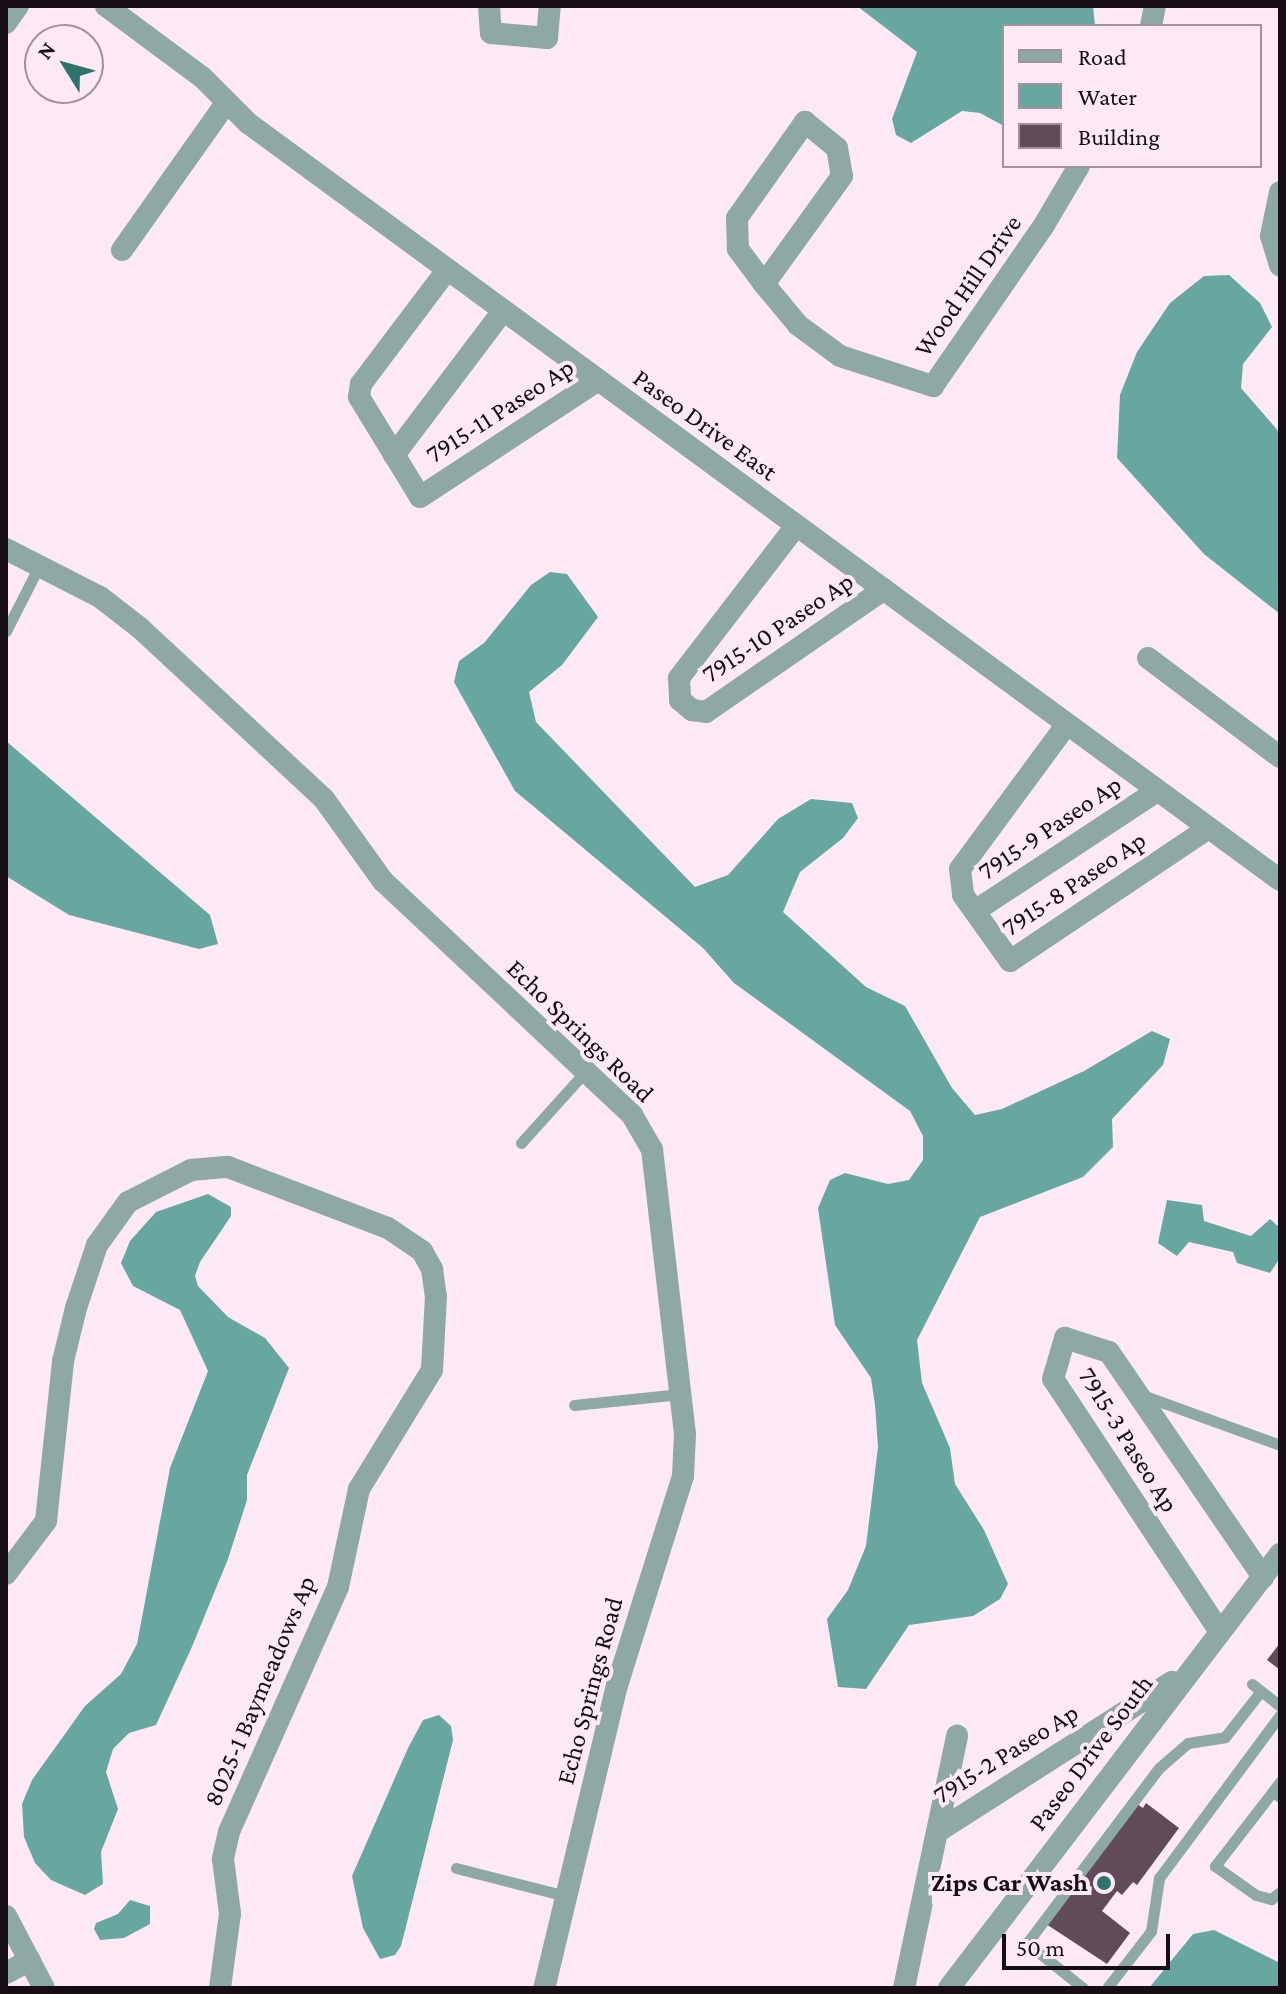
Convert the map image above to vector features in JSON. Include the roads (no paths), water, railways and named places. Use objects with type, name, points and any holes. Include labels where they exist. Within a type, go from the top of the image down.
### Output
[{"type":"street","points":[[6,23],[18,6]]},
{"type":"street","name":"Paseo Drive East","points":[[106,6],[202,77],[226,103],[447,270],[1280,880]]},
{"type":"street","points":[[489,6],[491,33],[547,38],[550,6]]},
{"type":"street","points":[[122,250],[226,103]]},
{"type":"street","points":[[805,122],[837,148],[842,176],[764,284],[738,249],[737,218],[805,122]]},
{"type":"street","name":"Wood Hill Drive","points":[[764,284],[798,325],[840,356],[933,386],[1044,225],[1078,168]]},
{"type":"street","points":[[1280,192],[1271,228],[1280,266]]},
{"type":"street","name":"7915-11 Paseo Ap","points":[[447,270],[361,384],[363,410],[420,497],[597,381]]},
{"type":"street","points":[[394,455],[503,311]]},
{"type":"street","name":"7915-10 Paseo Ap","points":[[796,526],[679,678],[680,700],[692,710],[706,712],[884,589]]},
{"type":"street","name":"Echo Springs Road","points":[[6,549],[100,597],[140,628],[324,799],[401,900],[632,1115],[652,1149],[685,1434],[683,1476],[617,1685],[544,1988]]},
{"type":"street","points":[[1148,658],[1280,757]]},
{"type":"street","name":"7915-8 Paseo Ap","points":[[1067,724],[960,869],[963,895],[1010,961],[1209,828]]},
{"type":"street","name":"7915-9 Paseo Ap","points":[[975,911],[1157,791]]},
{"type":"street","name":"8025-1 Baymeadows Ap","points":[[6,1574],[46,1521],[66,1347],[97,1245],[128,1202],[191,1170],[228,1167],[375,1222],[422,1251],[432,1269],[436,1296],[432,1370],[359,1489],[338,1587],[229,1832],[223,1859],[230,1914],[220,1988]]},
{"type":"street","name":"7915-3 Paseo Ap","points":[[1220,1632],[1053,1379],[1065,1338],[1109,1352],[1263,1577]]},
{"type":"street","name":"Paseo Drive South","points":[[949,1988],[1186,1673],[1280,1554]]},
{"type":"street","name":"7915-2 Paseo Ap","points":[[937,1832],[1186,1673]]},
{"type":"street","points":[[904,1988],[957,1736]]},
{"type":"street","points":[[6,1918],[44,1988]]},
{"type":"street","points":[[6,1973],[30,1960]]},
{"type":"lane","points":[[6,631],[39,566]]},
{"type":"lane","points":[[521,1143],[585,1072]]},
{"type":"lane","points":[[1137,1393],[1280,1445]]},
{"type":"lane","points":[[574,1405],[680,1394]]},
{"type":"lane","points":[[1083,1988],[1027,1943],[1159,1768],[1188,1743],[1225,1737],[1256,1688],[1280,1706]]},
{"type":"lane","points":[[1107,1988],[1151,1931],[1159,1878],[1280,1715]]},
{"type":"lane","points":[[1278,1790],[1215,1866],[1256,1895],[1271,1899],[1280,1892]]},
{"type":"lane","points":[[456,1868],[566,1896]]},
{"type":"water","points":[[857,6],[1093,6],[1095,24],[1002,24],[1002,125],[980,113],[962,111],[911,143],[896,135],[892,119],[917,52]]},
{"type":"water","points":[[1229,275],[1260,303],[1272,327],[1243,364],[1241,388],[1280,433],[1280,614],[1204,554],[1117,458],[1120,395],[1137,352],[1170,303],[1204,276]]},
{"type":"water","points":[[550,572],[567,574],[598,617],[562,665],[529,692],[536,722],[695,887],[728,875],[778,819],[811,799],[852,803],[858,818],[843,838],[800,872],[783,912],[866,987],[905,1006],[952,1088],[975,1115],[1002,1109],[1084,1071],[1152,1031],[1170,1039],[1163,1065],[1112,1119],[1113,1147],[1083,1177],[980,1217],[917,1340],[922,1383],[950,1448],[955,1484],[984,1530],[1008,1584],[1000,1599],[973,1616],[909,1625],[866,1689],[838,1687],[827,1619],[848,1590],[866,1546],[878,1447],[875,1405],[871,1378],[835,1325],[818,1208],[830,1180],[845,1173],[888,1184],[909,1180],[923,1160],[923,1136],[910,1111],[734,983],[703,948],[515,791],[454,682],[459,661],[484,643],[531,585]]},
{"type":"water","points":[[6,741],[210,915],[218,944],[199,949],[69,915],[6,876]]},
{"type":"water","points":[[208,1194],[231,1207],[231,1216],[200,1262],[195,1276],[198,1286],[228,1317],[265,1338],[289,1368],[247,1475],[247,1500],[228,1559],[156,1725],[129,1733],[113,1749],[106,1772],[118,1809],[101,1852],[103,1884],[85,1895],[51,1880],[35,1863],[24,1837],[22,1804],[32,1780],[85,1706],[121,1674],[137,1644],[170,1468],[208,1371],[180,1310],[133,1286],[121,1263],[130,1241],[156,1212]]},
{"type":"water","points":[[1167,1200],[1202,1205],[1204,1221],[1251,1236],[1270,1219],[1280,1228],[1280,1258],[1270,1273],[1237,1263],[1233,1252],[1189,1242],[1177,1256],[1158,1243]]},
{"type":"water","points":[[439,1715],[451,1726],[453,1740],[401,1946],[395,1955],[380,1959],[363,1928],[352,1876],[423,1720]]},
{"type":"water","points":[[130,1900],[150,1906],[150,1924],[124,1938],[100,1940],[94,1929],[96,1923],[118,1914]]},
{"type":"water","points":[[1214,1930],[1280,1963],[1280,1988],[1149,1988],[1193,1934]]},
{"type":"place","name":"Zips Car Wash","points":[[1104,1883]]}]
